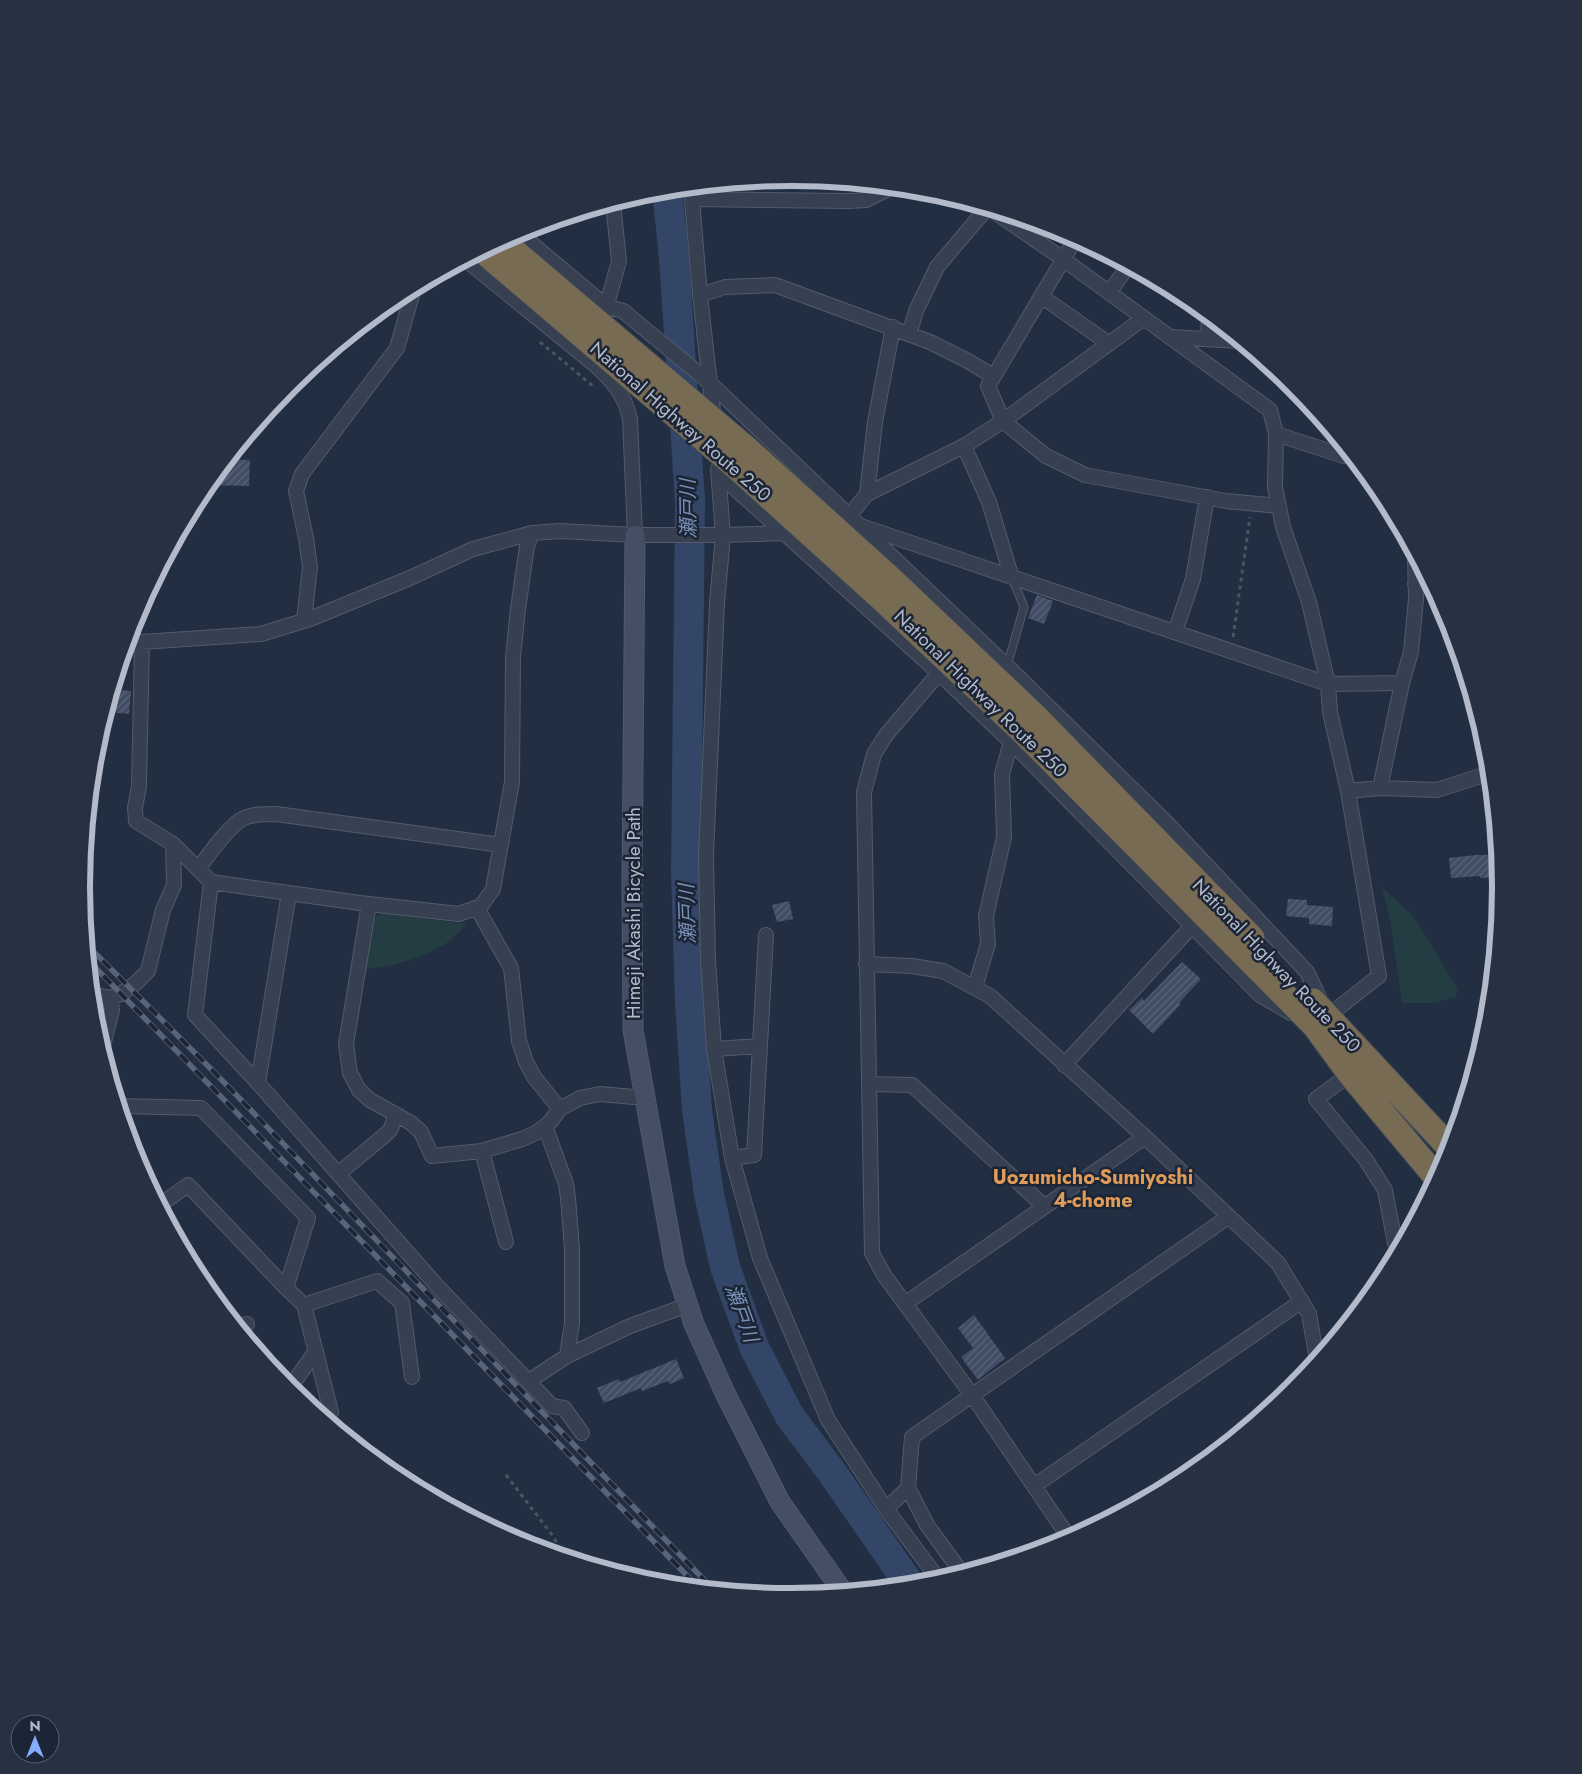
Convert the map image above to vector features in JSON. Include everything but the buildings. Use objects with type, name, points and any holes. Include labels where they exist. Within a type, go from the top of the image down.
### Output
[{"type":"highway","name":"National Highway Route 250","points":[[508,246],[747,449],[894,582],[1023,730]]},
{"type":"highway","name":"National Highway Route 250","points":[[488,255],[734,465],[880,597],[1023,730],[1444,1142]]},
{"type":"highway","name":"National Highway Route 250","points":[[1321,1021],[1350,1074],[1432,1171]]},
{"type":"main road","name":"Himeji Akashi Bicycle Path","points":[[639,535],[632,884],[633,1030],[675,1266],[694,1324],[725,1393],[780,1502],[839,1586]]},
{"type":"street","points":[[693,193],[850,201],[866,200],[882,192]]},
{"type":"street","points":[[691,193],[719,474],[723,535],[717,603],[706,855],[708,960],[714,1049],[732,1158],[760,1258],[828,1420],[886,1509],[934,1573]]},
{"type":"street","points":[[594,364],[606,306],[619,262],[614,209]]},
{"type":"street","points":[[910,334],[916,311],[938,268],[988,215]]},
{"type":"street","points":[[1007,220],[1270,410],[1276,434],[1275,487],[1284,527],[1309,602],[1328,684],[1330,712],[1348,791],[1379,976],[1321,1021]]},
{"type":"street","points":[[525,238],[606,306],[623,311],[710,383],[1007,666],[1166,822],[1307,972],[1321,1021]]},
{"type":"street","points":[[1072,245],[988,386],[1003,420],[1046,456],[1085,475],[1207,497],[1279,506]]},
{"type":"street","points":[[471,264],[594,364],[620,390],[629,412],[639,535]]},
{"type":"street","points":[[1110,293],[1125,271]]},
{"type":"street","points":[[700,294],[725,287],[775,285],[910,334],[949,351],[994,376]]},
{"type":"street","points":[[1041,296],[1108,344]]},
{"type":"street","points":[[304,620],[310,567],[296,491],[302,474],[397,348],[411,298]]},
{"type":"street","points":[[849,516],[867,494],[964,446],[1144,318]]},
{"type":"street","points":[[1208,339],[1209,324]]},
{"type":"street","points":[[867,494],[875,422],[893,327]]},
{"type":"street","points":[[1170,337],[1228,340]]},
{"type":"street","points":[[1276,434],[1344,456]]},
{"type":"street","points":[[964,446],[989,502],[1011,576]]},
{"type":"street","points":[[719,474],[939,673],[1023,730],[1192,926],[1260,995],[1321,1021]]},
{"type":"street","points":[[1175,632],[1193,579],[1207,497]]},
{"type":"street","points":[[134,643],[261,634],[304,620],[410,578],[474,549],[532,533],[560,531],[639,535],[723,535],[850,530],[861,526],[1328,684],[1402,683]]},
{"type":"street","points":[[142,642],[139,786],[135,808],[136,820],[173,844],[211,882],[368,904],[459,914],[481,906],[493,889],[512,782],[513,657],[527,546],[532,533]]},
{"type":"street","points":[[1380,788],[1402,683],[1411,652],[1416,599],[1415,568]]},
{"type":"street","points":[[1415,584],[1424,585]]},
{"type":"street","points":[[975,987],[988,944],[986,916],[1004,837],[1002,774],[1023,730],[1007,666]]},
{"type":"street","points":[[939,673],[886,735],[874,754],[864,792],[872,1253],[884,1275],[972,1395],[1065,1532]]},
{"type":"street","points":[[1348,791],[1380,788],[1437,790],[1483,775]]},
{"type":"street","points":[[198,869],[230,829],[243,818],[259,814],[276,814],[501,845]]},
{"type":"street","points":[[99,995],[110,998],[129,988],[148,971],[163,910],[174,885],[173,844]]},
{"type":"street","points":[[211,882],[195,1015],[258,1083],[438,1287],[552,1406],[564,1408],[582,1433]]},
{"type":"street","points":[[258,1083],[289,893]]},
{"type":"street","points":[[368,904],[346,1044],[350,1073],[360,1090],[370,1100],[411,1123],[421,1132],[432,1156],[482,1151],[536,1134],[560,1109],[580,1098],[600,1094],[645,1098]]},
{"type":"street","points":[[477,908],[511,968],[520,1040],[526,1062],[534,1077],[560,1109]]},
{"type":"street","points":[[1064,1065],[1192,926]]},
{"type":"street","points":[[732,1158],[754,1155],[766,934]]},
{"type":"street","points":[[866,964],[912,966],[943,971],[990,996],[1145,1137],[1278,1263],[1309,1314],[1316,1352]]},
{"type":"street","points":[[106,1035],[112,1010],[110,998]]},
{"type":"street","points":[[714,1049],[760,1046]]},
{"type":"street","points":[[1350,1074],[1316,1099],[1366,1160],[1385,1190],[1395,1243]]},
{"type":"street","points":[[869,1084],[912,1084],[1044,1206]]},
{"type":"street","points":[[125,1106],[201,1108],[308,1218],[286,1288]]},
{"type":"street","points":[[338,1174],[391,1129],[395,1114]]},
{"type":"street","points":[[544,1126],[566,1184],[568,1198],[572,1249],[572,1314],[567,1356]]},
{"type":"street","points":[[906,1303],[1145,1137]]},
{"type":"street","points":[[482,1151],[506,1242]]},
{"type":"street","points":[[164,1202],[188,1184],[304,1305],[331,1412]]},
{"type":"street","points":[[958,1568],[927,1525],[908,1488],[912,1437],[1228,1217]]},
{"type":"street","points":[[304,1305],[377,1281],[402,1303],[412,1377]]},
{"type":"street","points":[[1034,1486],[1302,1301]]},
{"type":"street","points":[[529,1381],[567,1356],[630,1326],[688,1305]]},
{"type":"street","points":[[294,1382],[316,1351]]},
{"type":"street","points":[[886,1509],[908,1488]]},
{"type":"lane","points":[[1007,666],[1024,607],[1011,576]]},
{"type":"path","points":[[537,339],[596,388]]},
{"type":"path","points":[[1231,651],[1252,504]]},
{"type":"path","points":[[506,1475],[553,1536],[560,1549]]},
{"type":"green space","points":[[1382,887],[1413,916],[1458,989],[1456,997],[1432,1003],[1402,1003],[1390,920]]},
{"type":"green space","points":[[382,913],[466,924],[449,942],[429,952],[391,965],[365,968],[371,920]]},
{"type":"waterway","name":"瀬戸川","points":[[668,197],[674,258],[690,501],[686,872],[690,1002],[697,1110],[709,1194],[725,1267],[754,1347],[789,1415],[831,1471],[905,1578]]},
{"type":"railway","points":[[94,952],[216,1074],[707,1583]]},
{"type":"railway","points":[[95,967],[692,1581]]},
{"type":"district","name":"Uozumicho-Sumiyoshi 4-chome","points":[[1093,1188]]}]
